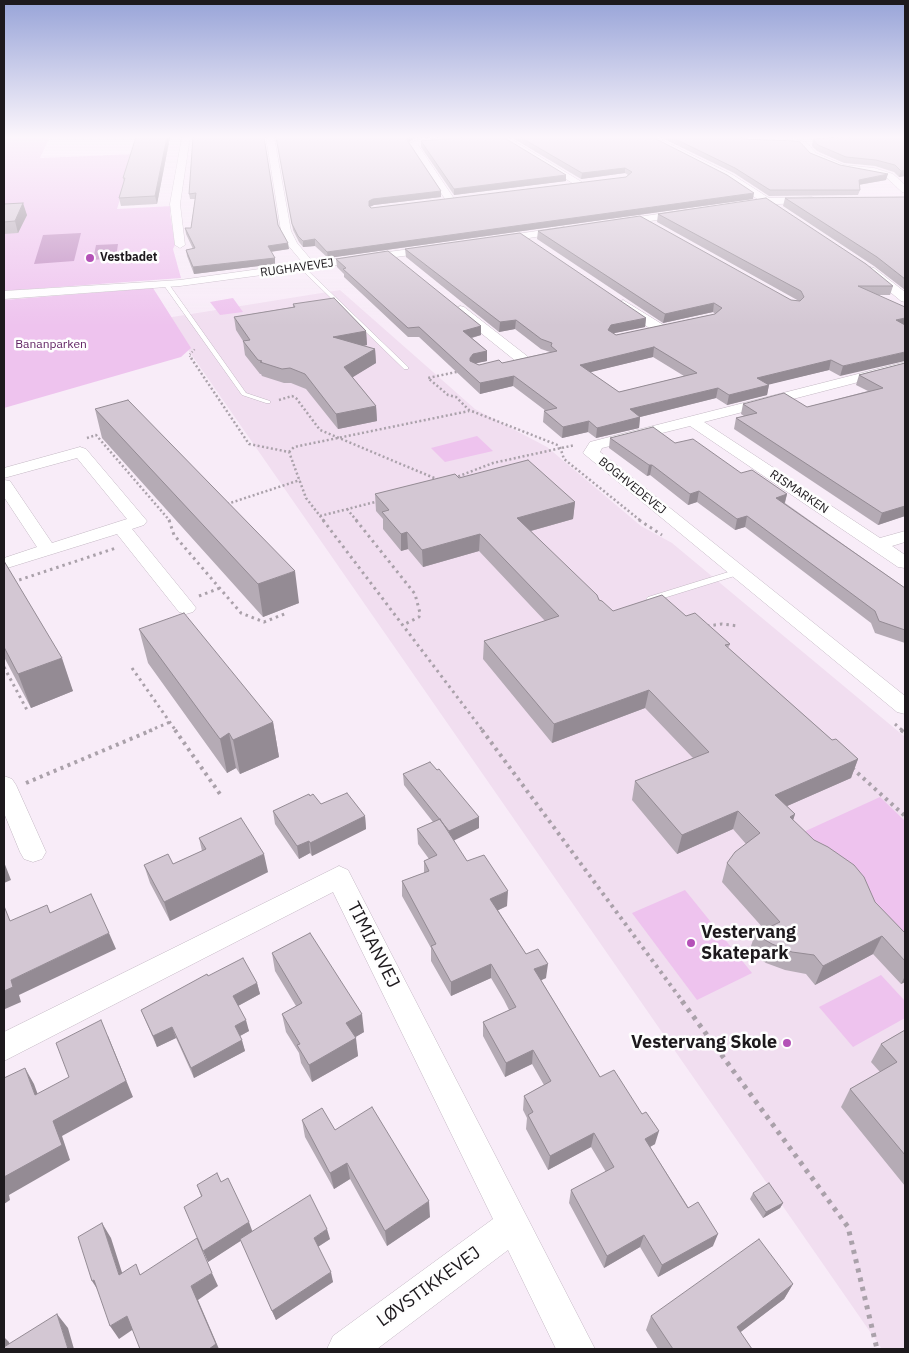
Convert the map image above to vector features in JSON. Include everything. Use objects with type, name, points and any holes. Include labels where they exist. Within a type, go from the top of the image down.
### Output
[{"type":"street","points":[[177,200],[180,245]]},
{"type":"street","points":[[281,200],[286,231],[307,267]]},
{"type":"street","points":[[735,206],[768,201],[813,200]]},
{"type":"street","points":[[768,201],[783,212]]},
{"type":"street","points":[[604,224],[697,211]]},
{"type":"street","points":[[641,219],[658,229]]},
{"type":"street","points":[[485,241],[577,228]]},
{"type":"street","points":[[522,236],[538,247]]},
{"type":"street","name":"RUGHAVEVEJ","points":[[4,295],[166,284],[307,267],[440,248]]},
{"type":"street","points":[[392,255],[407,267]]},
{"type":"street","points":[[861,264],[905,298]]},
{"type":"street","points":[[611,296],[664,328],[642,333]]},
{"type":"street","points":[[453,304],[522,359]]},
{"type":"street","points":[[504,363],[536,356]]},
{"type":"street","name":"BOGHVEDEVEJ","points":[[905,366],[596,445],[591,453],[905,707]]},
{"type":"street","name":"RISMARKEN","points":[[693,420],[905,563]]},
{"type":"street","points":[[4,473],[80,452],[138,521],[4,564]]},
{"type":"street","points":[[4,485],[48,550]]},
{"type":"street","points":[[120,526],[186,608]]},
{"type":"street","points":[[878,545],[905,536]]},
{"type":"street","points":[[5,788],[33,852]]},
{"type":"street","name":"TIMIANVEJ","points":[[4,1047],[340,877],[576,1349]]},
{"type":"street","name":"LØVSTIKKEVEJ","points":[[346,1349],[513,1225]]},
{"type":"lane","points":[[307,267],[406,368]]},
{"type":"lane","points":[[166,284],[244,394],[268,402]]},
{"type":"lane","points":[[639,603],[738,572]]},
{"type":"path","points":[[192,339],[197,347],[189,355],[249,444],[288,452]]},
{"type":"path","points":[[452,478],[493,463],[560,447],[469,410],[456,397],[448,395],[428,378],[462,371]]},
{"type":"path","points":[[268,402],[292,396],[320,430],[444,482],[438,484]]},
{"type":"path","points":[[288,452],[294,447],[469,410]]},
{"type":"path","points":[[288,452],[306,498],[529,792],[848,1227],[877,1349]]},
{"type":"path","points":[[226,504],[300,480]]},
{"type":"path","points":[[320,516],[385,500]]},
{"type":"path","points":[[348,509],[415,594],[420,613],[419,617],[402,625]]},
{"type":"path","points":[[4,585],[134,543]]},
{"type":"path","points":[[702,627],[722,624],[738,626]]},
{"type":"path","points":[[4,667],[27,710]]},
{"type":"path","points":[[132,668],[220,794]]},
{"type":"path","points":[[5,788],[170,722]]},
{"type":"path","points":[[847,764],[905,816]]},
{"type":"shaded area","points":[[81,233],[74,261],[34,264],[43,235]]},
{"type":"shaded area","points":[[118,244],[116,258],[93,260],[96,245]]},
{"type":"shaded area","name":"Vestervang Skole","points":[[340,290],[475,409],[547,447],[641,526],[672,543],[905,737],[905,1349],[882,1349],[166,318]]},
{"type":"green space","points":[[4,200],[120,200],[117,209],[172,206],[170,213],[175,245],[173,249],[181,278],[4,291]]},
{"type":"green space","name":"Bananparken","points":[[153,288],[191,348],[181,357],[4,408],[4,300]]},
{"type":"green space","points":[[233,298],[243,312],[220,315],[210,302]]},
{"type":"green space","points":[[477,436],[493,451],[445,462],[431,448]]},
{"type":"green space","points":[[880,797],[905,821],[905,942],[799,834]]},
{"type":"green space","name":"Vestervang Skatepark","points":[[685,890],[752,973],[697,1000],[632,913]]},
{"type":"green space","points":[[881,975],[905,1001],[905,1018],[853,1047],[819,1007]]},
{"type":"building","points":[[195,200],[274,200],[278,225],[288,243],[268,246],[275,258],[193,267],[186,250],[195,248],[185,228],[191,228]]},
{"type":"building","points":[[288,200],[371,200],[369,206],[371,208],[436,200],[702,200],[327,252],[315,239],[303,241],[292,224]]},
{"type":"building","points":[[752,200],[769,200],[866,264],[893,286],[858,286],[905,307],[905,318],[896,320],[905,325],[905,352],[843,366],[831,360],[757,378],[769,385],[729,395],[718,388],[630,409],[640,417],[597,428],[589,421],[563,427],[544,411],[557,408],[514,376],[480,383],[419,327],[408,328],[343,269],[346,268],[336,259],[388,251],[481,326],[463,331],[487,351],[473,354],[470,358],[470,361],[479,365],[499,360],[502,363],[557,351],[551,346],[552,343],[541,339],[516,320],[500,322],[405,249],[520,233],[646,318],[611,325],[608,330],[616,335],[715,314],[722,308],[714,303],[665,314],[538,231],[640,216],[791,300],[800,301],[804,297],[801,291],[658,214]],"holes":[[[654,347],[697,373],[619,392],[580,365]]]},
{"type":"building","points":[[788,200],[905,200],[905,279],[877,257]]},
{"type":"building","points":[[23,203],[15,221],[4,222],[4,204]]},
{"type":"building","points":[[334,298],[366,331],[333,337],[375,349],[344,367],[376,406],[336,414],[305,374],[290,368],[282,369],[260,362],[262,361],[258,360],[243,341],[250,340],[234,317],[295,307],[293,304]]},
{"type":"building","points":[[905,363],[905,506],[882,513],[736,418],[757,413],[743,404],[784,393],[807,407],[883,388],[859,375]]},
{"type":"building","points":[[128,400],[295,571],[258,584],[95,409]]},
{"type":"building","points":[[653,427],[675,443],[693,439],[741,473],[752,470],[787,494],[776,498],[905,588],[905,630],[879,621],[875,611],[747,516],[737,519],[699,491],[690,494],[652,465],[649,465],[610,438]]},
{"type":"building","points":[[528,460],[575,502],[517,518],[597,595],[599,600],[613,611],[662,595],[686,616],[695,613],[730,644],[725,645],[832,740],[836,739],[858,759],[775,795],[795,814],[790,817],[814,840],[854,865],[864,877],[875,902],[905,933],[905,961],[882,936],[823,966],[814,955],[792,952],[772,944],[755,934],[780,922],[727,863],[735,852],[760,833],[738,811],[682,835],[635,781],[709,752],[649,690],[554,724],[484,641],[559,616],[480,534],[422,550],[407,532],[401,534],[382,512],[389,510],[375,494],[455,474],[459,478]]},
{"type":"building","points":[[4,561],[62,658],[18,674],[4,647]]},
{"type":"building","points":[[184,613],[273,722],[233,740],[229,733],[220,739],[139,629]]},
{"type":"building","points":[[430,762],[437,770],[439,769],[479,817],[449,831],[403,774]]},
{"type":"building","points":[[347,793],[365,816],[310,843],[309,841],[297,846],[273,811],[309,794],[310,796],[313,794],[321,804]]},
{"type":"building","points":[[241,818],[264,854],[164,902],[144,865],[168,854],[173,864],[206,849],[199,838]]},
{"type":"building","points":[[440,819],[467,861],[484,855],[508,891],[490,899],[526,954],[538,949],[548,964],[534,969],[600,1077],[614,1070],[642,1114],[646,1112],[659,1131],[645,1139],[688,1208],[698,1202],[718,1234],[662,1265],[644,1235],[607,1256],[571,1190],[614,1167],[594,1133],[550,1156],[528,1115],[533,1112],[524,1096],[551,1081],[533,1050],[506,1063],[483,1022],[516,1007],[491,964],[451,982],[431,946],[436,944],[402,881],[429,871],[424,861],[437,855],[417,829]]},
{"type":"building","points":[[91,894],[109,933],[11,980],[13,987],[4,991],[4,906],[10,921],[47,905],[50,913]]},
{"type":"building","points":[[310,933],[362,1014],[346,1023],[356,1038],[309,1065],[297,1045],[300,1044],[282,1014],[302,1003],[272,953]]},
{"type":"building","points":[[243,958],[257,983],[233,996],[246,1020],[235,1026],[242,1040],[191,1068],[172,1027],[153,1036],[141,1010],[207,974],[208,976]]},
{"type":"building","points":[[101,1020],[126,1081],[53,1121],[62,1145],[4,1177],[4,1078],[25,1068],[35,1095],[69,1077],[56,1043]]},
{"type":"building","points":[[905,1030],[905,1155],[850,1089],[897,1062],[881,1044]]},
{"type":"building","points":[[372,1107],[429,1201],[385,1231],[347,1163],[330,1173],[302,1120],[322,1108],[335,1130]]},
{"type":"building","points":[[217,1173],[221,1182],[228,1178],[249,1222],[203,1251],[184,1207],[202,1196],[197,1185]]},
{"type":"building","points":[[769,1183],[783,1203],[766,1212],[753,1193]]},
{"type":"building","points":[[310,1195],[327,1229],[314,1238],[331,1272],[272,1311],[240,1239]]},
{"type":"building","points":[[102,1223],[119,1275],[136,1264],[140,1275],[197,1238],[212,1273],[191,1286],[216,1344],[209,1349],[140,1349],[127,1316],[110,1326],[94,1280],[92,1281],[78,1237]]},
{"type":"building","points":[[759,1239],[793,1284],[737,1327],[752,1349],[673,1349],[651,1316]]},
{"type":"building","points":[[57,1314],[68,1349],[4,1349],[4,1347]]},
{"type":"place","name":"Vestbadet","points":[[90,258]]},
{"type":"place","name":"Vestervang Skatepark","points":[[691,943]]},
{"type":"place","name":"Vestervang Skole","points":[[787,1043]]}]
